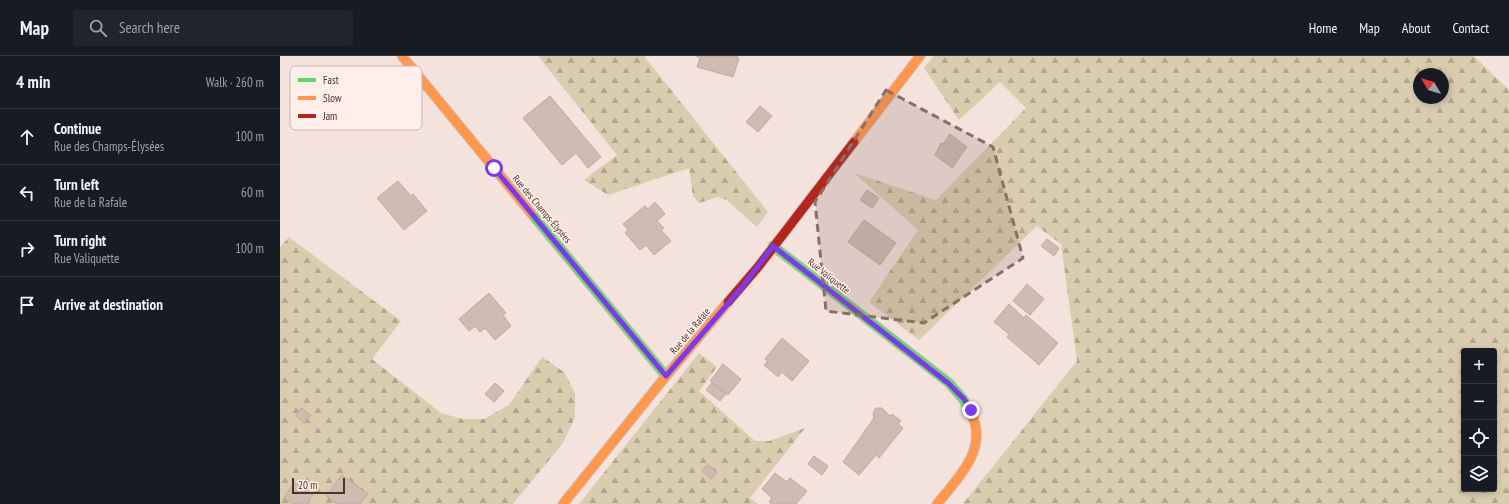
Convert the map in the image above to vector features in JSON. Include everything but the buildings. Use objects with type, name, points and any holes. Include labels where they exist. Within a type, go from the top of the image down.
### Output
[{"type":"street","name":"Rue des Champs-Élysées","points":[[402,56],[410,66]]},
{"type":"street","points":[[773,246],[920,56]]},
{"type":"street","name":"Rue des Champs-Élysées","points":[[422,80],[666,376]]},
{"type":"street","name":"Rue de la Rafale","points":[[563,504],[666,376],[743,286],[773,246]]},
{"type":"street","name":"Rue Valiquette","points":[[773,246],[948,383],[964,399],[975,421],[975,446],[972,458],[937,504]]},
{"type":"highlighted area","points":[[886,90],[993,147],[1023,258],[924,323],[826,311],[815,202]]},
{"type":"green space","points":[[538,56],[644,56],[768,212],[757,227],[727,200],[718,197],[699,203],[693,196],[689,168],[608,195],[584,180],[617,155]]},
{"type":"green space","points":[[934,56],[1474,56],[1509,90],[1509,504],[963,504],[1077,361],[1061,244],[1037,226],[919,340],[869,302],[918,230],[854,173],[936,200],[1026,108],[1000,82],[959,120],[924,68]]},
{"type":"green space","points":[[289,237],[401,321],[372,359],[441,413],[463,419],[484,419],[509,405],[542,357],[564,372],[575,393],[575,417],[563,443],[513,504],[280,504],[280,247]]},
{"type":"green space","points":[[699,353],[717,367],[699,391],[755,441],[769,441],[805,428],[750,498],[758,504],[579,504]]},
{"type":"traffic: fast","points":[[531,213],[666,376]]},
{"type":"traffic: fast","points":[[773,246],[949,383],[963,399],[971,413]]},
{"type":"traffic: slow","points":[[402,56],[410,66]]},
{"type":"traffic: slow","points":[[854,142],[920,56]]},
{"type":"traffic: slow","points":[[422,80],[531,213]]},
{"type":"traffic: slow","points":[[563,504],[666,376],[728,302]]},
{"type":"traffic: slow","points":[[937,504],[962,473],[974,451],[976,426],[971,413]]},
{"type":"traffic: jam","points":[[728,302],[758,267],[854,142]]},
{"type":"route","points":[[494,168],[666,376],[743,286],[773,246],[948,383],[964,399],[971,410]]}]
